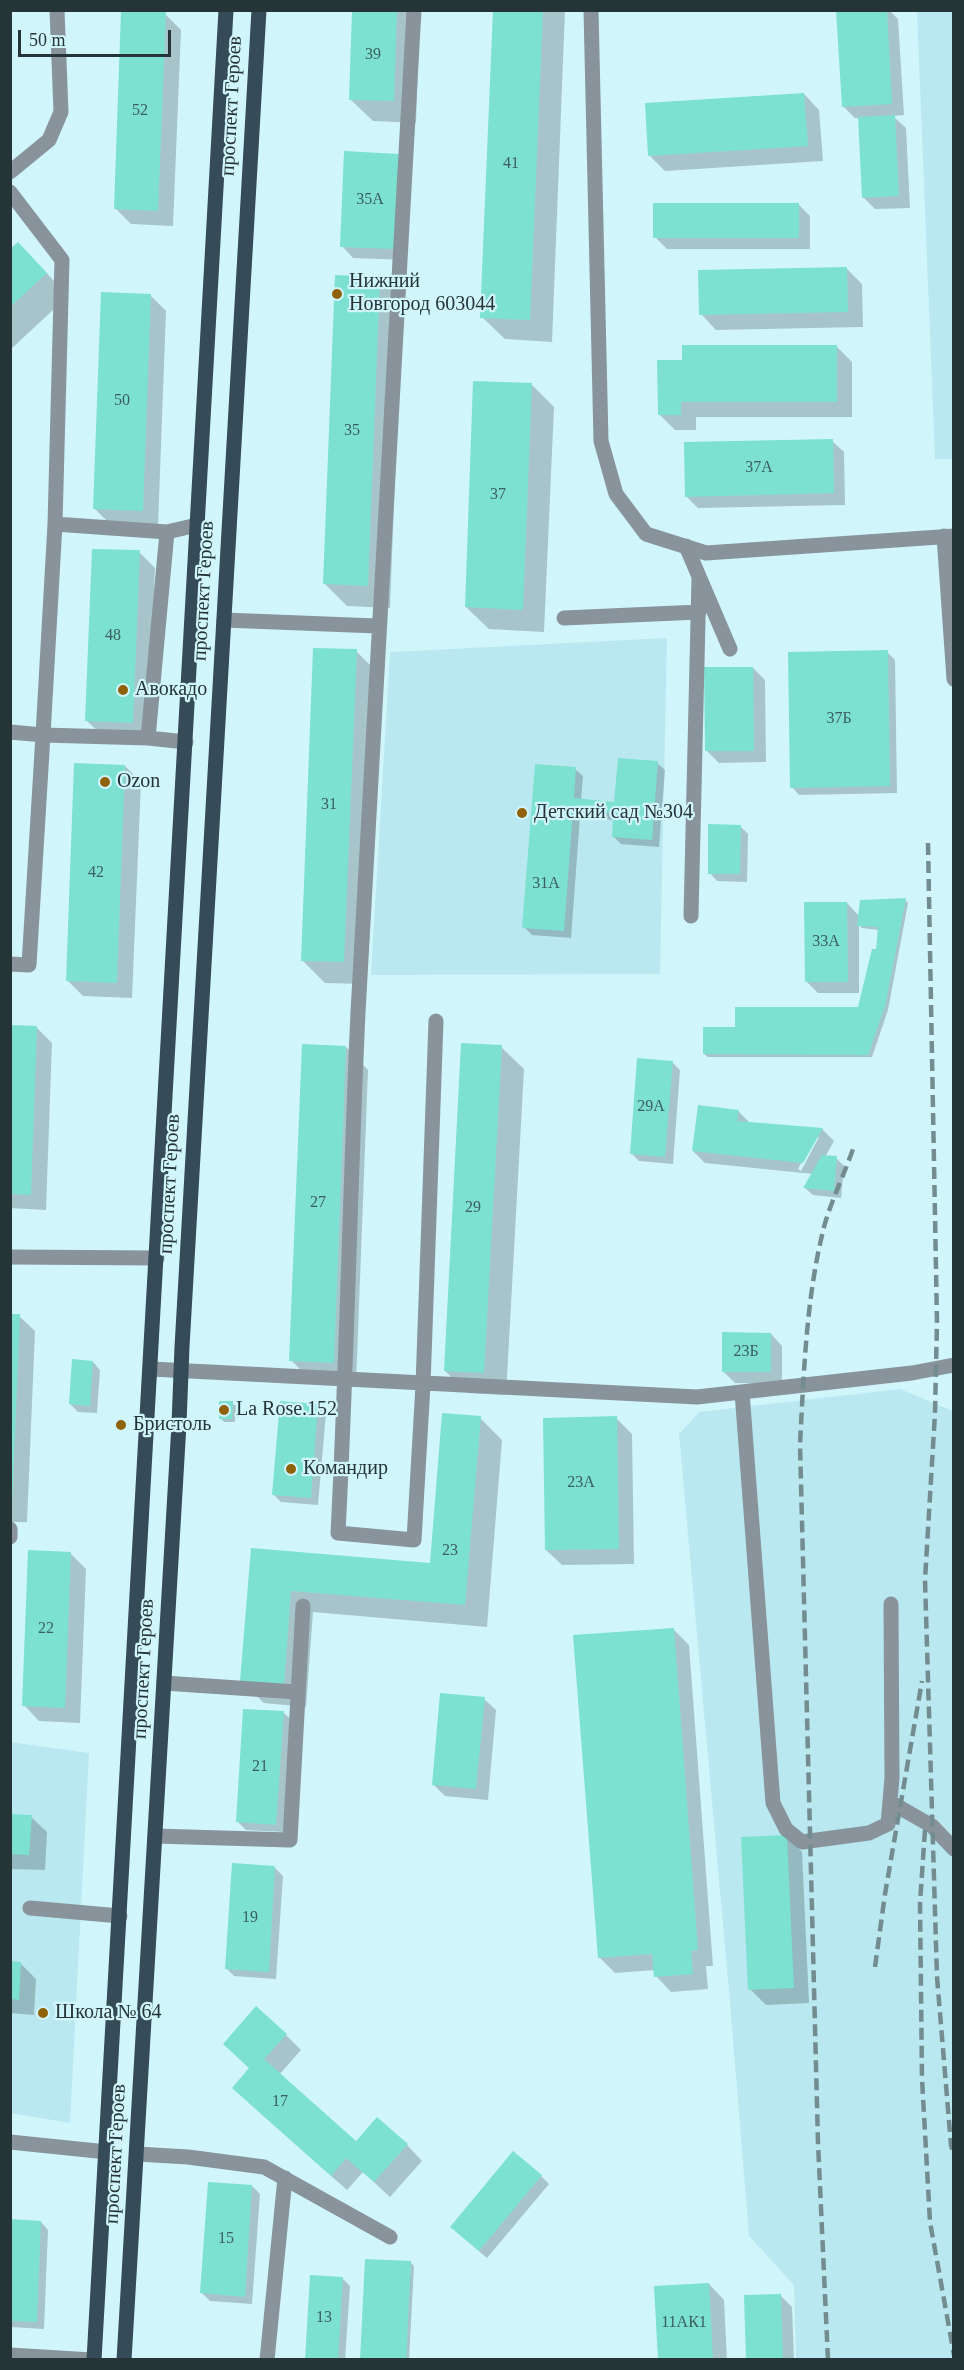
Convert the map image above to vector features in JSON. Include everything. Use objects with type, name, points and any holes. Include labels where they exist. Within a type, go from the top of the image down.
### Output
[{"type":"main road","name":"проспект Героев","points":[[93,2360],[107,2152],[226,10]]},
{"type":"main road","name":"проспект Героев","points":[[124,2360],[259,10]]},
{"type":"street","points":[[10,172],[49,140],[61,112],[57,10]]},
{"type":"street","points":[[414,10],[377,626],[358,1017],[346,1380],[338,1533],[414,1540],[423,1384],[436,1022]]},
{"type":"street","points":[[591,10],[601,441],[616,494],[646,534],[706,553],[949,536],[954,679]]},
{"type":"street","points":[[10,192],[63,260],[55,524],[29,965],[10,964]]},
{"type":"street","points":[[55,524],[167,532],[197,525]]},
{"type":"street","points":[[148,738],[167,532]]},
{"type":"street","points":[[686,546],[730,649]]},
{"type":"street","points":[[691,916],[699,578]]},
{"type":"street","points":[[564,618],[699,612]]},
{"type":"street","points":[[224,620],[377,626]]},
{"type":"street","points":[[10,732],[148,738],[186,742]]},
{"type":"street","points":[[10,1257],[157,1258]]},
{"type":"street","points":[[151,1369],[697,1397],[912,1373],[954,1365]]},
{"type":"street","points":[[742,1392],[772,1803],[786,1830],[802,1842],[868,1833],[888,1824],[892,1778],[891,1604]]},
{"type":"street","points":[[10,1529],[10,1537]]},
{"type":"street","points":[[155,1836],[290,1840],[303,1606]]},
{"type":"street","points":[[164,1683],[297,1692]]},
{"type":"street","points":[[890,1802],[932,1826],[954,1849]]},
{"type":"street","points":[[30,1908],[120,1916]]},
{"type":"street","points":[[10,2142],[107,2152]]},
{"type":"street","points":[[137,2154],[188,2157],[264,2167],[390,2237]]},
{"type":"street","points":[[267,2360],[285,2178]]},
{"type":"street","points":[[10,2355],[93,2360]]},
{"type":"shaded area","points":[[917,11],[953,11],[953,459],[935,459]]},
{"type":"shaded area","name":"Детский сад №304","points":[[667,638],[660,974],[371,975],[390,652]]},
{"type":"shaded area","points":[[900,1389],[953,1411],[953,2359],[796,2359],[794,2285],[749,2236],[679,1434],[699,1412]]},
{"type":"shaded area","name":"Школа № 64","points":[[10,1742],[89,1753],[70,2123],[11,2113]]},
{"type":"building","points":[[352,10],[397,10],[394,101],[349,100]]},
{"type":"building","points":[[493,10],[543,10],[530,320],[480,318]]},
{"type":"building","points":[[836,10],[887,10],[892,104],[842,107]]},
{"type":"building","points":[[121,11],[166,12],[158,211],[114,209]]},
{"type":"building","points":[[804,93],[808,146],[648,156],[645,103]]},
{"type":"building","points":[[895,115],[899,196],[862,198],[858,117]]},
{"type":"building","points":[[344,151],[399,154],[395,249],[340,247]]},
{"type":"building","points":[[653,203],[799,203],[799,238],[653,238]]},
{"type":"building","points":[[18,242],[47,273],[10,307],[10,249]]},
{"type":"building","points":[[847,267],[848,312],[699,315],[698,270]]},
{"type":"building","points":[[335,275],[380,277],[368,586],[323,584]]},
{"type":"building","points":[[101,292],[151,294],[143,511],[93,509]]},
{"type":"building","points":[[682,345],[837,345],[837,402],[681,402],[681,415],[658,415],[657,360],[682,360]]},
{"type":"building","points":[[473,381],[532,383],[523,610],[465,607]]},
{"type":"building","points":[[833,439],[834,493],[685,497],[684,442]]},
{"type":"building","points":[[92,549],[140,550],[133,723],[85,721]]},
{"type":"building","points":[[313,648],[357,649],[344,962],[301,961]]},
{"type":"building","points":[[888,650],[890,786],[790,788],[788,652]]},
{"type":"building","points":[[704,667],[753,667],[754,751],[705,751]]},
{"type":"building","points":[[618,758],[658,761],[652,840],[612,837],[613,813],[573,810],[564,931],[522,928],[535,764],[576,767],[574,798],[614,802]]},
{"type":"building","points":[[74,763],[125,765],[117,983],[66,981]]},
{"type":"building","points":[[708,824],[741,825],[740,874],[708,874]]},
{"type":"building","points":[[906,898],[885,1006],[868,1055],[703,1054],[703,1027],[735,1027],[735,1007],[858,1007],[872,949],[876,949],[878,927],[857,926],[860,900]]},
{"type":"building","points":[[804,902],[847,902],[848,982],[805,982]]},
{"type":"building","points":[[10,1025],[37,1026],[31,1195],[10,1194]]},
{"type":"building","points":[[461,1043],[502,1045],[484,1373],[444,1371]]},
{"type":"building","points":[[302,1044],[346,1046],[334,1363],[289,1361]]},
{"type":"building","points":[[637,1058],[673,1061],[665,1157],[630,1154]]},
{"type":"building","points":[[698,1105],[739,1110],[737,1121],[823,1128],[803,1163],[692,1151]]},
{"type":"building","points":[[822,1155],[837,1156],[834,1191],[803,1188]]},
{"type":"building","points":[[10,1314],[20,1314],[12,1506],[10,1506]]},
{"type":"building","points":[[722,1332],[771,1333],[771,1372],[722,1372]]},
{"type":"building","points":[[72,1359],[93,1361],[90,1406],[69,1404]]},
{"type":"building","points":[[219,1401],[233,1401],[232,1419],[219,1419]]},
{"type":"building","points":[[280,1401],[318,1404],[311,1498],[272,1495]]},
{"type":"building","points":[[442,1413],[481,1416],[465,1605],[291,1591],[284,1685],[240,1681],[251,1548],[430,1563]]},
{"type":"building","points":[[617,1416],[619,1549],[545,1550],[543,1418]]},
{"type":"building","points":[[28,1550],[71,1552],[65,1708],[22,1706]]},
{"type":"building","points":[[674,1628],[698,1950],[691,1951],[693,1974],[654,1977],[652,1954],[598,1958],[573,1635]]},
{"type":"building","points":[[440,1693],[485,1697],[476,1789],[432,1785]]},
{"type":"building","points":[[243,1709],[284,1711],[276,1825],[236,1822]]},
{"type":"building","points":[[10,1814],[32,1815],[29,1855],[10,1854]]},
{"type":"building","points":[[787,1835],[794,1988],[748,1990],[741,1837]]},
{"type":"building","points":[[232,1863],[275,1866],[269,1972],[225,1969]]},
{"type":"building","points":[[10,1961],[21,1962],[19,2000],[10,1999]]},
{"type":"building","points":[[256,2006],[287,2034],[264,2059],[356,2141],[377,2117],[408,2144],[374,2182],[346,2158],[331,2176],[232,2088],[249,2068],[223,2044]]},
{"type":"building","points":[[513,2151],[542,2175],[479,2251],[450,2227]]},
{"type":"building","points":[[208,2182],[252,2185],[245,2297],[200,2293]]},
{"type":"building","points":[[10,2219],[41,2221],[37,2322],[10,2321]]},
{"type":"building","points":[[365,2259],[411,2261],[406,2360],[360,2360]]},
{"type":"building","points":[[310,2275],[343,2277],[338,2360],[305,2360]]},
{"type":"building","points":[[709,2283],[713,2360],[658,2360],[654,2286]]},
{"type":"building","points":[[781,2294],[783,2360],[746,2360],[744,2295]]},
{"type":"railway","points":[[928,843],[937,1322],[935,1413],[925,1580],[937,1977],[951,2145],[954,2156]]},
{"type":"railway","points":[[828,2360],[818,2143],[800,1444],[813,1281],[827,1217],[853,1149]]},
{"type":"railway","points":[[875,1967],[885,1894],[922,1681]]},
{"type":"railway","points":[[925,1830],[920,1903],[922,2079],[930,2222],[954,2355]]},
{"type":"place","name":"Нижний Новгород 603044","points":[[337,294]]},
{"type":"place","name":"Авокадо","points":[[123,690]]},
{"type":"place","name":"Ozon","points":[[105,782]]},
{"type":"place","name":"Детский сад №304","points":[[522,813]]},
{"type":"place","name":"La Rose.152","points":[[224,1410]]},
{"type":"place","name":"Бристоль","points":[[121,1425]]},
{"type":"place","name":"Командир","points":[[291,1469]]},
{"type":"place","name":"Школа № 64","points":[[43,2013]]}]
